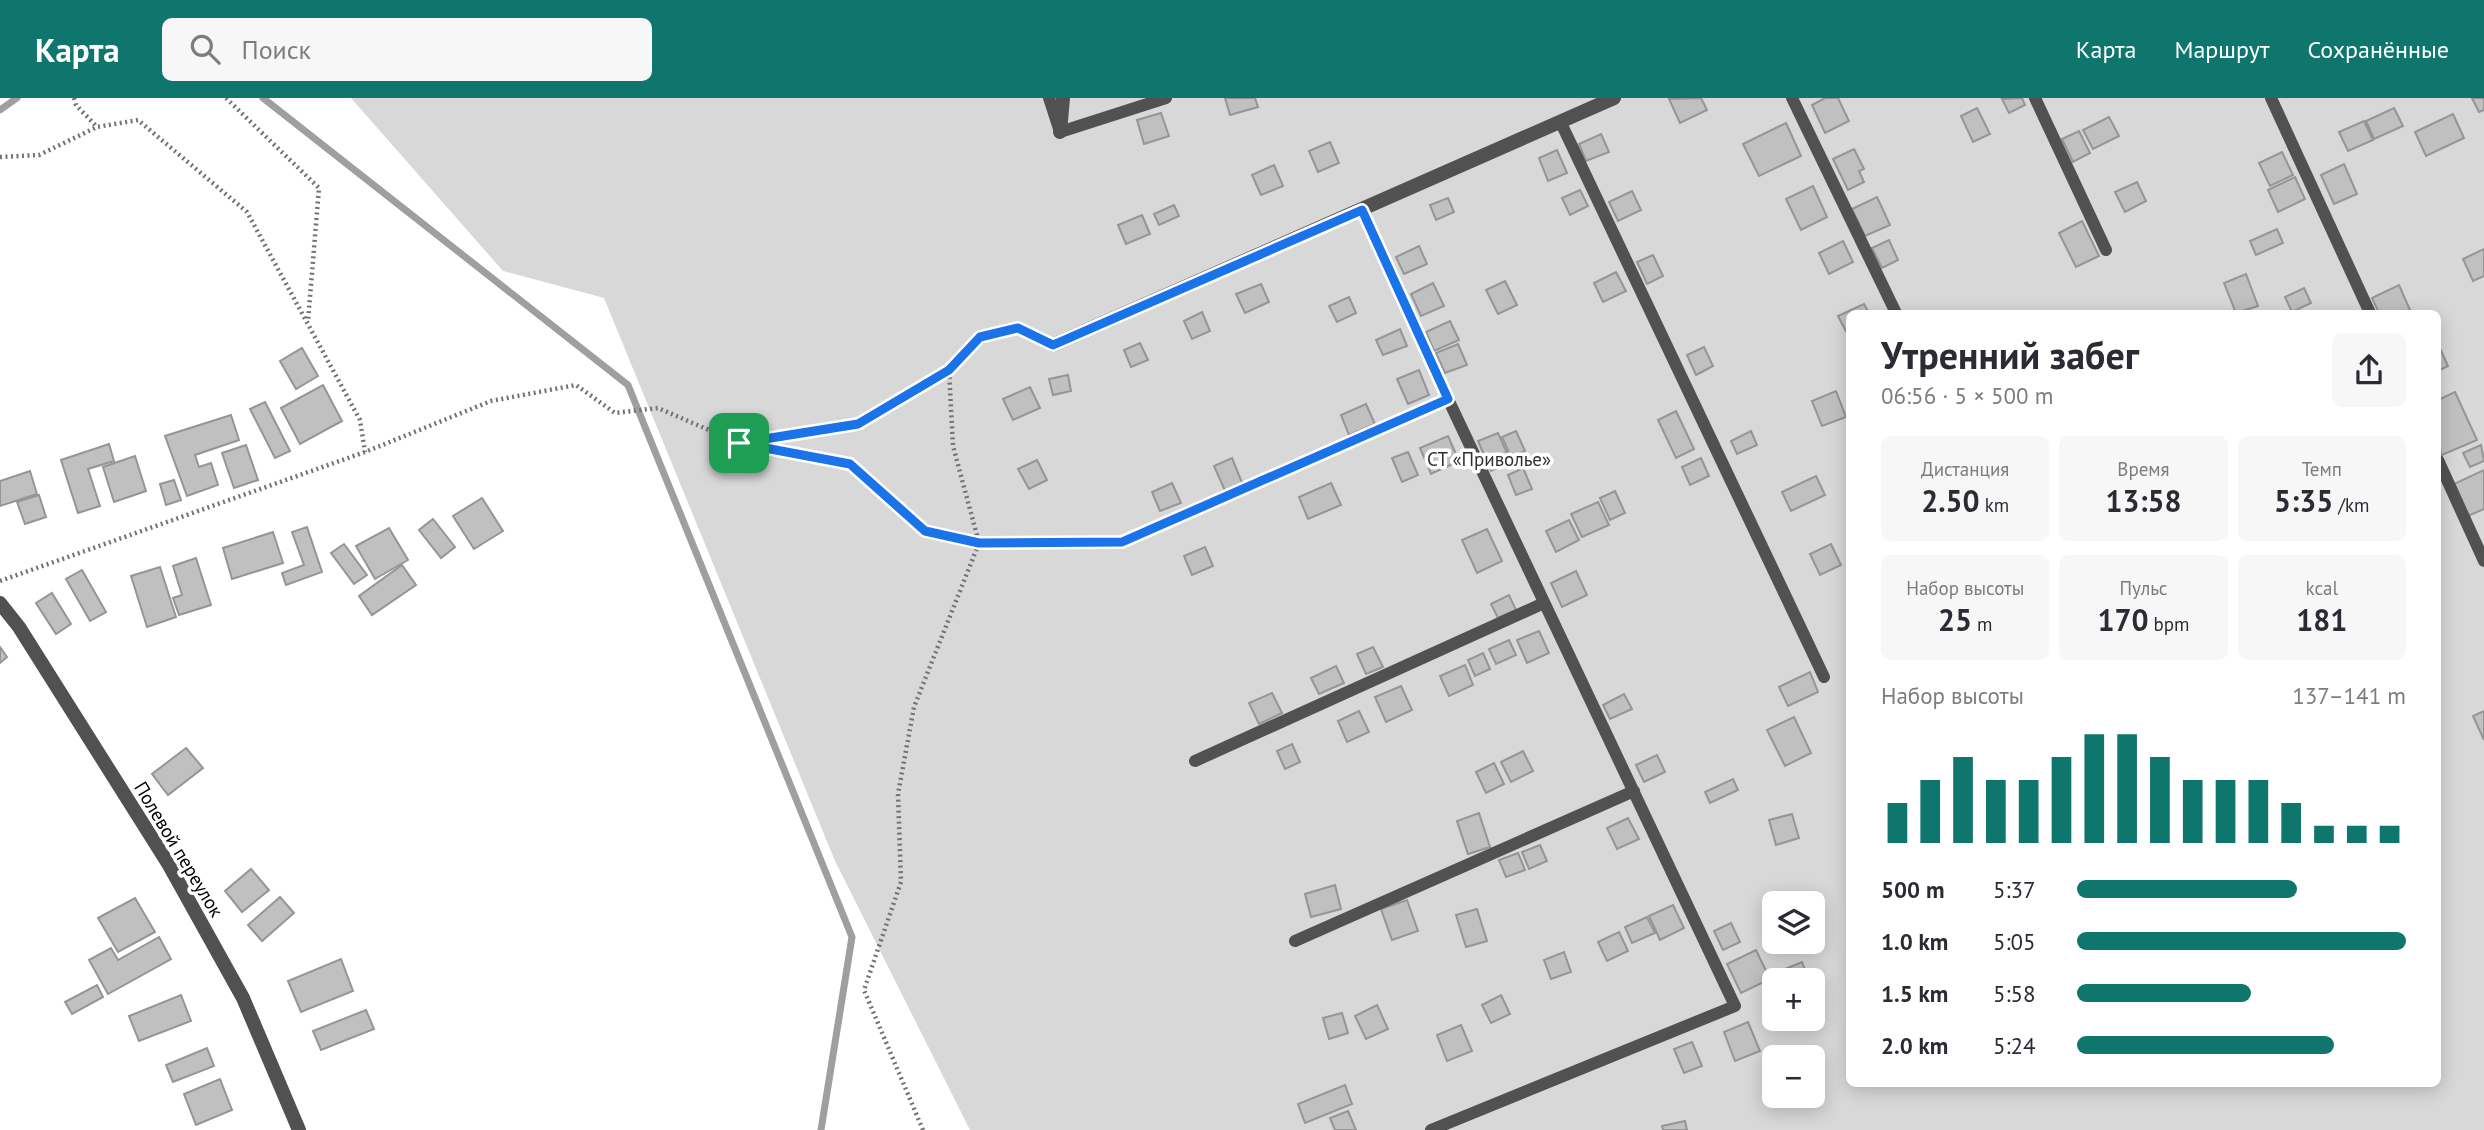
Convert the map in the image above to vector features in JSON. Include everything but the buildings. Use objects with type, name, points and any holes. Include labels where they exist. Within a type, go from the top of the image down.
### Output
[{"type":"street","points":[[1060,132],[1063,98]]},
{"type":"street","points":[[1053,345],[1614,98]]},
{"type":"street","name":"Полевой переулок","points":[[0,603],[19,627],[169,865],[243,999],[299,1130]]},
{"type":"lane","points":[[1049,98],[1060,132],[1166,98]]},
{"type":"lane","points":[[1792,98],[1895,310]]},
{"type":"lane","points":[[2035,98],[2106,250]]},
{"type":"lane","points":[[2271,98],[2369,310]]},
{"type":"lane","points":[[1561,123],[1824,677]]},
{"type":"lane","points":[[1362,210],[1448,399],[1735,1006],[1431,1130]]},
{"type":"lane","points":[[1122,542],[1448,399]]},
{"type":"lane","points":[[2441,467],[2484,561]]},
{"type":"lane","points":[[1195,761],[1544,603]]},
{"type":"lane","points":[[1295,941],[1634,791]]},
{"type":"path","points":[[74,98],[75,105],[97,127]]},
{"type":"path","points":[[226,98],[319,188],[308,322]]},
{"type":"path","points":[[0,157],[39,155],[97,127],[138,120],[247,212],[360,420],[365,453]]},
{"type":"path","points":[[739,443],[858,424],[949,370],[980,337],[1018,328],[1053,345]]},
{"type":"path","points":[[923,1130],[864,990],[901,882],[898,794],[914,707],[979,543],[953,446],[949,370]]},
{"type":"path","points":[[0,581],[365,453],[491,401],[576,385],[615,413],[658,408],[739,443],[850,464],[925,531],[979,543],[1122,542]]},
{"type":"green space","name":"СТ «Приволье»","points":[[351,98],[2484,98],[2484,1130],[970,1130],[835,861],[604,298],[503,271]]},
{"type":"waterway","points":[[0,110],[17,98]]},
{"type":"waterway","points":[[263,98],[628,385],[852,937],[821,1130]]},
{"type":"route","points":[[1362,210],[1448,399],[1122,542],[979,543],[925,531],[850,464],[739,443],[858,424],[949,370],[980,337],[1018,328],[1053,345],[1362,210]]}]
